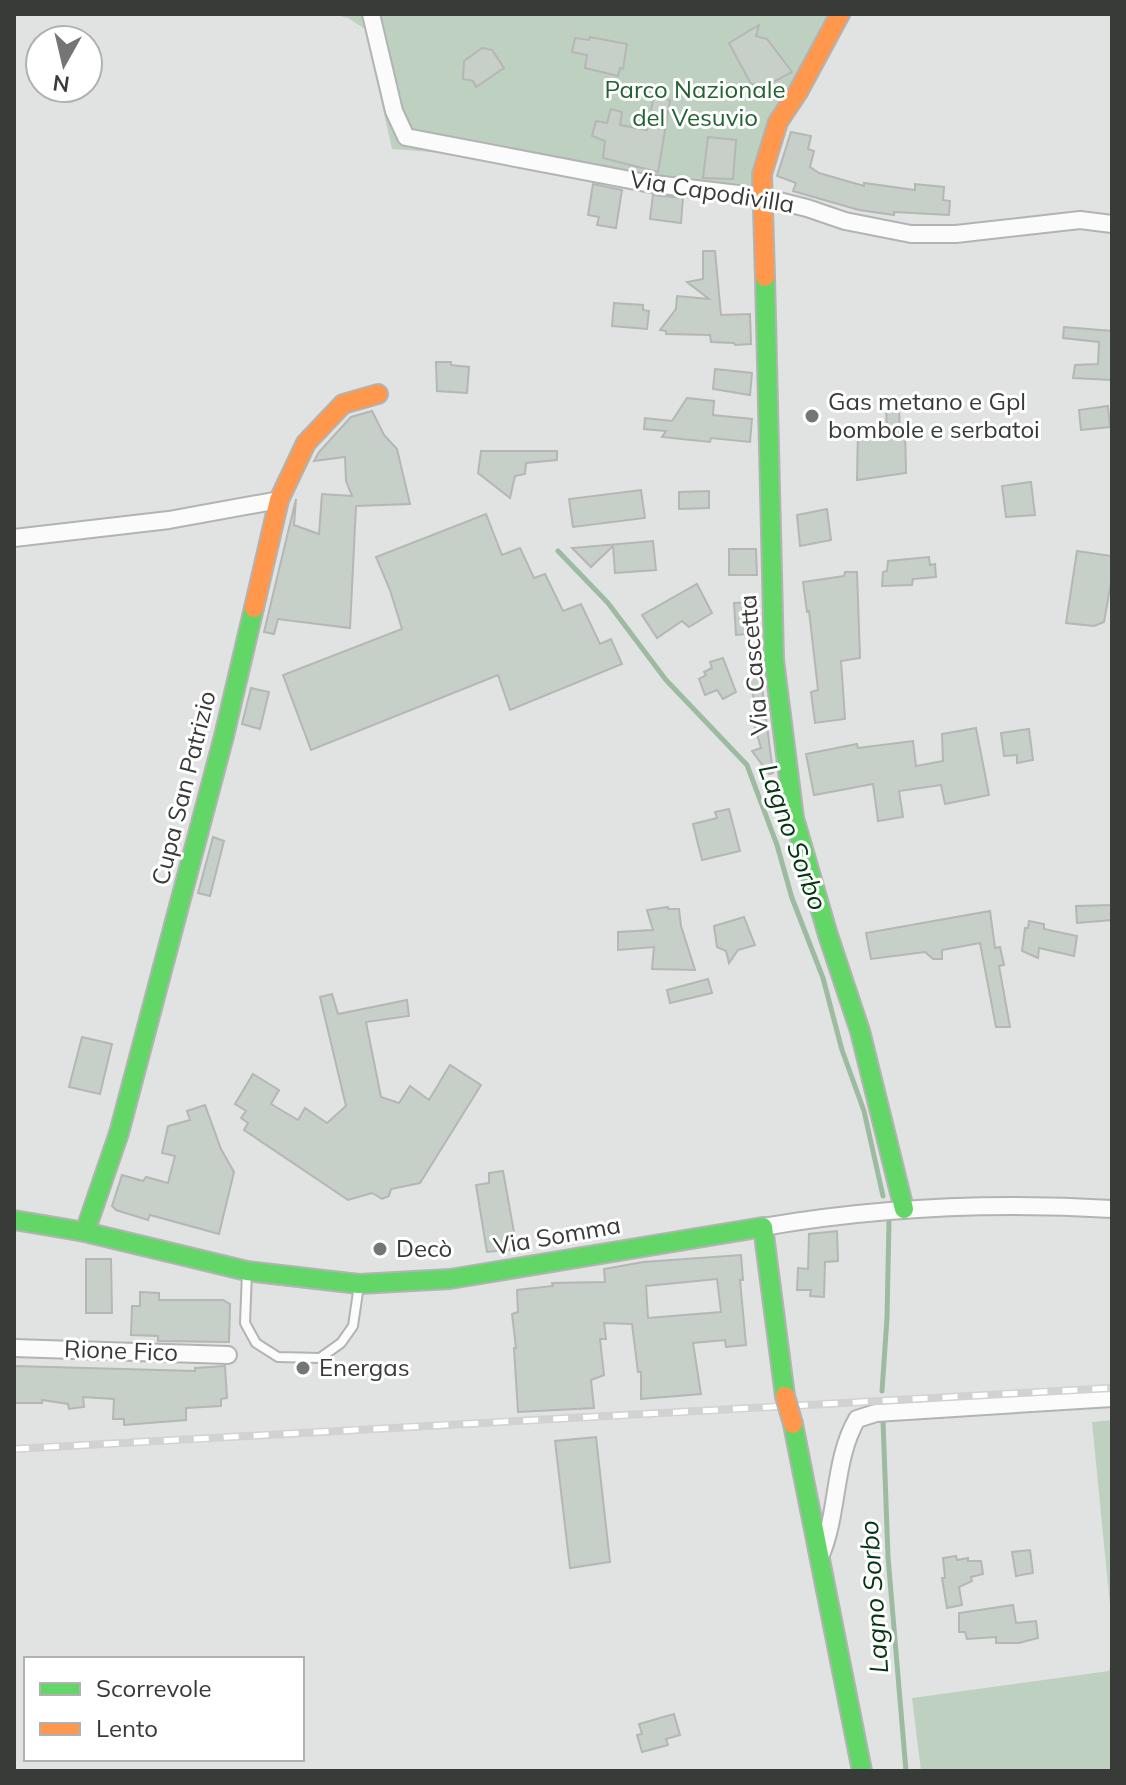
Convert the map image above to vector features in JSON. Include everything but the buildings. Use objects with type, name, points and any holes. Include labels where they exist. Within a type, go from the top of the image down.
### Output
[{"type":"street","name":"Via Capodivilla","points":[[371,14],[394,111],[406,137],[646,183],[763,197],[845,221],[911,234],[956,234],[1080,220],[1112,224]]},
{"type":"street","name":"Via Cascetta","points":[[840,14],[778,122],[762,174],[774,645],[794,818],[860,1031],[904,1209]]},
{"type":"street","name":"Cupa San Patrizio","points":[[85,1232],[119,1133],[224,736],[279,500],[306,443],[343,404],[378,394]]},
{"type":"street","points":[[14,538],[169,520],[279,500]]},
{"type":"street","name":"Via Somma","points":[[14,1220],[85,1232],[247,1271],[359,1284],[450,1279],[763,1227],[904,1209],[1059,1206],[1112,1209]]},
{"type":"street","points":[[763,1227],[785,1396],[862,1771]]},
{"type":"street","name":"Rione Fico","points":[[14,1348],[228,1355]]},
{"type":"street","points":[[819,1558],[829,1535],[850,1430],[857,1419],[876,1413],[1112,1398]]},
{"type":"lane","points":[[247,1271],[245,1323],[256,1343],[278,1357],[320,1358],[341,1343],[353,1326],[359,1284]]},
{"type":"green space","name":"Parco Nazionale del Vesuvio","points":[[332,14],[853,14],[832,43],[788,121],[755,204],[482,156],[392,149],[365,29],[348,18]]},
{"type":"green space","points":[[1112,1420],[1112,1626],[1092,1422]]},
{"type":"green space","points":[[1112,1658],[1112,1771],[921,1771],[912,1698],[1109,1671]]},
{"type":"waterway","name":"Lagno Sorbo","points":[[558,551],[608,603],[666,680],[747,765],[823,978],[842,1050],[864,1111],[883,1196]]},
{"type":"waterway","name":"Lagno Sorbo","points":[[882,1391],[889,1222]]},
{"type":"waterway","name":"Lagno Sorbo","points":[[883,1421],[888,1557],[906,1771]]},
{"type":"railway","points":[[14,1449],[1112,1388]]},
{"type":"traffic: fast","points":[[765,277],[774,660],[794,818],[860,1031],[904,1209]]},
{"type":"traffic: fast","points":[[85,1232],[119,1133],[224,736],[254,608]]},
{"type":"traffic: fast","points":[[14,1220],[85,1232],[247,1271],[359,1284],[450,1279],[763,1227],[785,1396]]},
{"type":"traffic: fast","points":[[793,1424],[862,1771]]},
{"type":"traffic: slow","points":[[765,277],[762,174],[778,122],[798,92],[840,14]]},
{"type":"traffic: slow","points":[[254,608],[279,500],[306,443],[343,404],[378,394]]},
{"type":"traffic: slow","points":[[785,1396],[793,1424]]},
{"type":"place","name":"Gas metano e Gpl bombole e serbatoi","points":[[812,416]]},
{"type":"place","name":"Decò","points":[[380,1249]]},
{"type":"place","name":"Energas","points":[[303,1368]]}]
